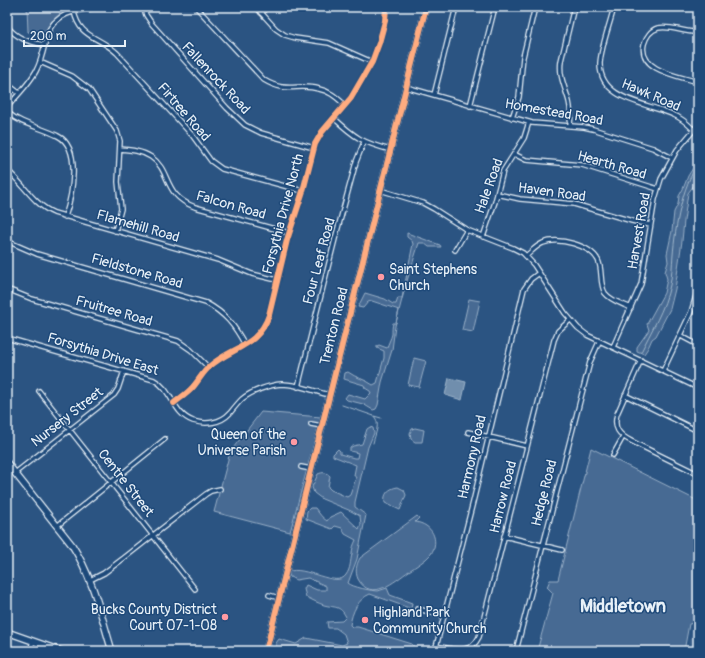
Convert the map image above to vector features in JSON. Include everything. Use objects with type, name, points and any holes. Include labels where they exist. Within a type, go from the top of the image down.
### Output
[{"type":"main road","name":"Trenton Road","points":[[266,651],[426,7]]},
{"type":"main road","points":[[7,463],[79,556],[90,580],[112,651]]},
{"type":"main road","points":[[7,632],[61,651]]},
{"type":"street","points":[[7,107],[32,76],[40,62],[50,30],[56,21],[66,14],[74,11],[101,7]]},
{"type":"street","name":"Fallenrock Road","points":[[143,7],[152,24],[227,108],[245,125],[261,133],[314,148]]},
{"type":"street","points":[[196,7],[264,80],[272,85],[283,88],[309,87],[320,89],[330,93],[345,105]]},
{"type":"street","points":[[256,7],[276,29],[288,36],[329,44],[372,62]]},
{"type":"street","points":[[261,13],[267,7]]},
{"type":"street","name":"Forsythia Drive North","points":[[174,403],[188,392],[208,367],[255,338],[265,325],[269,315],[289,233],[303,191],[314,148],[322,132],[354,94],[372,62],[385,21],[386,7]]},
{"type":"street","points":[[434,95],[456,7]]},
{"type":"street","points":[[470,106],[495,7]]},
{"type":"street","points":[[512,118],[519,97],[523,57],[535,7]]},
{"type":"street","points":[[570,126],[571,112],[560,70],[574,7]]},
{"type":"street","name":"Hawk Road","points":[[614,7],[600,62],[601,72],[607,85],[618,94],[628,99],[674,115],[694,130]]},
{"type":"street","name":"Firtree Road","points":[[74,11],[77,22],[82,30],[105,43],[117,53],[192,135],[214,164],[222,169],[303,191]]},
{"type":"street","points":[[7,26],[21,39],[45,45]]},
{"type":"street","points":[[698,32],[688,32],[667,27],[659,28],[647,37],[644,47],[646,59],[653,67],[698,82]]},
{"type":"street","points":[[40,62],[72,76],[89,89],[115,125],[119,136],[120,149],[118,182],[121,209],[115,231]]},
{"type":"street","points":[[7,84],[19,93]]},
{"type":"street","name":"Homestead Road","points":[[406,87],[529,122],[593,128],[653,148],[672,158]]},
{"type":"street","points":[[7,112],[22,122],[59,136],[69,147],[72,156],[72,188],[66,217]]},
{"type":"street","points":[[334,118],[354,136],[364,142],[391,150]]},
{"type":"street","name":"Hale Road","points":[[482,237],[497,194],[503,171],[524,138],[529,122]]},
{"type":"street","name":"Harvest Road","points":[[613,347],[642,281],[650,225],[658,189],[663,175],[672,158],[698,125]]},
{"type":"street","name":"Four Leaf Road","points":[[298,386],[335,239],[356,162],[364,142]]},
{"type":"street","name":"Falcon Road","points":[[120,149],[141,152],[152,158],[160,166],[173,192],[185,203],[289,233]]},
{"type":"street","name":"Hearth Road","points":[[514,154],[526,160],[582,165],[658,189]]},
{"type":"street","name":"Flamehill Road","points":[[7,170],[18,180],[31,197],[41,206],[54,213],[218,260],[252,274],[277,280]]},
{"type":"street","points":[[380,190],[430,206],[466,230],[513,248],[526,256],[570,320],[587,335],[598,342],[613,347],[698,388]]},
{"type":"street","name":"Haven Road","points":[[497,194],[520,199],[574,204],[632,222],[650,225]]},
{"type":"street","points":[[455,250],[466,230]]},
{"type":"street","name":"Fieldstone Road","points":[[7,240],[42,256],[206,303],[219,311],[229,320],[237,329],[245,345]]},
{"type":"street","points":[[526,256],[537,246],[550,241],[568,242],[588,249],[594,253],[599,262],[602,285],[606,293],[616,301],[631,308]]},
{"type":"street","name":"Harmony Road","points":[[435,651],[524,289],[531,279],[539,273]]},
{"type":"street","name":"Fruitree Road","points":[[7,289],[32,299],[171,339],[183,344],[191,350],[208,367]]},
{"type":"street","points":[[664,371],[696,304],[698,289]]},
{"type":"street","name":"Harrow Road","points":[[436,646],[454,650],[464,650],[472,647],[477,641],[482,628],[554,340],[558,330],[570,320]]},
{"type":"street","points":[[681,336],[698,345]]},
{"type":"street","name":"Forsythia Drive East","points":[[7,338],[124,371],[159,383],[165,388],[178,410],[195,422],[210,423],[223,418],[243,399],[256,392],[281,384],[298,386],[329,395]]},
{"type":"street","name":"Hedge Road","points":[[516,651],[590,362],[598,342]]},
{"type":"street","points":[[641,360],[617,414],[615,421],[617,431],[623,437],[698,474]]},
{"type":"street","name":"Nursery Street","points":[[15,473],[116,392],[124,371]]},
{"type":"street","name":"Centre Street","points":[[39,391],[195,589]]},
{"type":"street","points":[[625,395],[698,431]]},
{"type":"street","points":[[311,424],[322,426]]},
{"type":"street","points":[[468,432],[527,446]]},
{"type":"street","points":[[613,455],[623,437]]},
{"type":"street","points":[[57,526],[165,439]]},
{"type":"street","points":[[301,467],[311,469]]},
{"type":"street","points":[[90,580],[104,573],[206,494],[220,489]]},
{"type":"street","points":[[504,536],[562,550]]},
{"type":"street","points":[[269,596],[279,598]]},
{"type":"street","points":[[417,609],[444,615]]},
{"type":"street","points":[[30,651],[33,641]]},
{"type":"shaded area","points":[[27,7],[64,7],[64,11],[55,18],[45,33],[28,32]]},
{"type":"shaded area","points":[[698,160],[698,180],[688,193],[675,289],[670,309],[656,336],[652,339],[644,354],[637,351],[637,347],[649,330],[647,324],[664,293],[667,279],[665,272],[668,262],[667,254],[674,212],[688,176]]},
{"type":"shaded area","points":[[407,233],[440,245],[441,247],[429,247],[424,243],[419,243],[398,316],[399,310],[372,301],[368,302],[363,308],[358,307],[365,293],[385,299],[393,304],[396,304],[398,298],[402,298],[413,244],[407,237]]},
{"type":"shaded area","points":[[469,299],[480,301],[473,332],[462,330]]},
{"type":"shaded area","points":[[393,323],[396,323],[392,350],[382,382],[376,409],[373,410],[363,404],[347,400],[345,398],[348,394],[365,399],[371,393],[365,388],[364,385],[344,379],[345,373],[348,372],[373,385],[377,383],[384,358],[384,351],[377,348],[377,346],[379,345],[387,348],[392,334]]},
{"type":"shaded area","points":[[414,358],[426,361],[419,387],[408,385]]},
{"type":"shaded area","points":[[449,378],[466,382],[462,400],[445,395]]},
{"type":"shaded area","points":[[261,412],[321,417],[290,532],[214,512],[230,452]]},
{"type":"shaded area","points":[[370,427],[373,428],[374,433],[368,447],[355,502],[355,507],[366,515],[357,559],[348,583],[367,590],[378,591],[387,588],[390,595],[412,603],[411,609],[370,594],[362,599],[356,606],[350,625],[352,627],[358,627],[412,644],[415,651],[282,651],[276,647],[276,643],[279,639],[296,644],[306,638],[342,645],[347,643],[344,634],[336,628],[328,628],[327,622],[342,621],[346,617],[342,610],[306,597],[304,589],[306,585],[317,590],[326,590],[326,586],[308,578],[296,580],[290,577],[288,572],[294,570],[302,571],[328,578],[342,579],[348,572],[356,540],[345,534],[342,528],[335,526],[332,529],[306,519],[307,511],[310,508],[315,508],[327,521],[330,517],[341,512],[359,529],[361,524],[360,516],[322,499],[314,493],[312,487],[318,474],[324,473],[330,476],[328,487],[331,490],[347,497],[350,495],[356,478],[354,475],[356,465],[333,456],[333,454],[338,449],[340,454],[357,458],[358,453],[350,451],[350,448],[362,444],[367,429]]},
{"type":"shaded area","points":[[415,428],[424,430],[422,442],[415,442],[411,439],[410,433],[412,429]]},
{"type":"shaded area","points":[[591,448],[698,501],[698,622],[689,624],[684,651],[537,651],[553,593],[547,587],[550,580],[558,580]]},
{"type":"shaded area","points":[[398,487],[404,490],[406,495],[400,510],[385,503],[387,492]]},
{"type":"shaded area","points":[[417,516],[419,518],[415,522],[426,526],[433,534],[435,543],[431,554],[397,580],[383,588],[376,590],[363,586],[356,574],[360,558]]},
{"type":"shaded area","points":[[693,626],[698,626],[698,651],[688,651]]},
{"type":"waterway","points":[[641,352],[668,294],[671,282],[674,245],[680,208],[692,173],[698,165]]},
{"type":"waterway","points":[[342,405],[374,416],[377,426],[373,443]]},
{"type":"waterway","points":[[374,416],[381,418]]},
{"type":"cycle path","points":[[174,403],[191,389],[210,366],[251,340],[264,326],[269,315],[287,240],[303,191],[315,144],[322,132],[351,98],[372,62],[385,21],[386,7]]},
{"type":"cycle path","points":[[266,651],[426,7]]},
{"type":"place","name":"Saint Stephens Church","points":[[381,277]]},
{"type":"place","name":"Queen of the Universe Parish","points":[[294,442]]},
{"type":"place","name":"Bucks County District Court 07-1-08","points":[[225,617]]},
{"type":"place","name":"Highland Park Community Church","points":[[365,620]]},
{"type":"district","name":"Middletown","points":[[623,606]]}]
